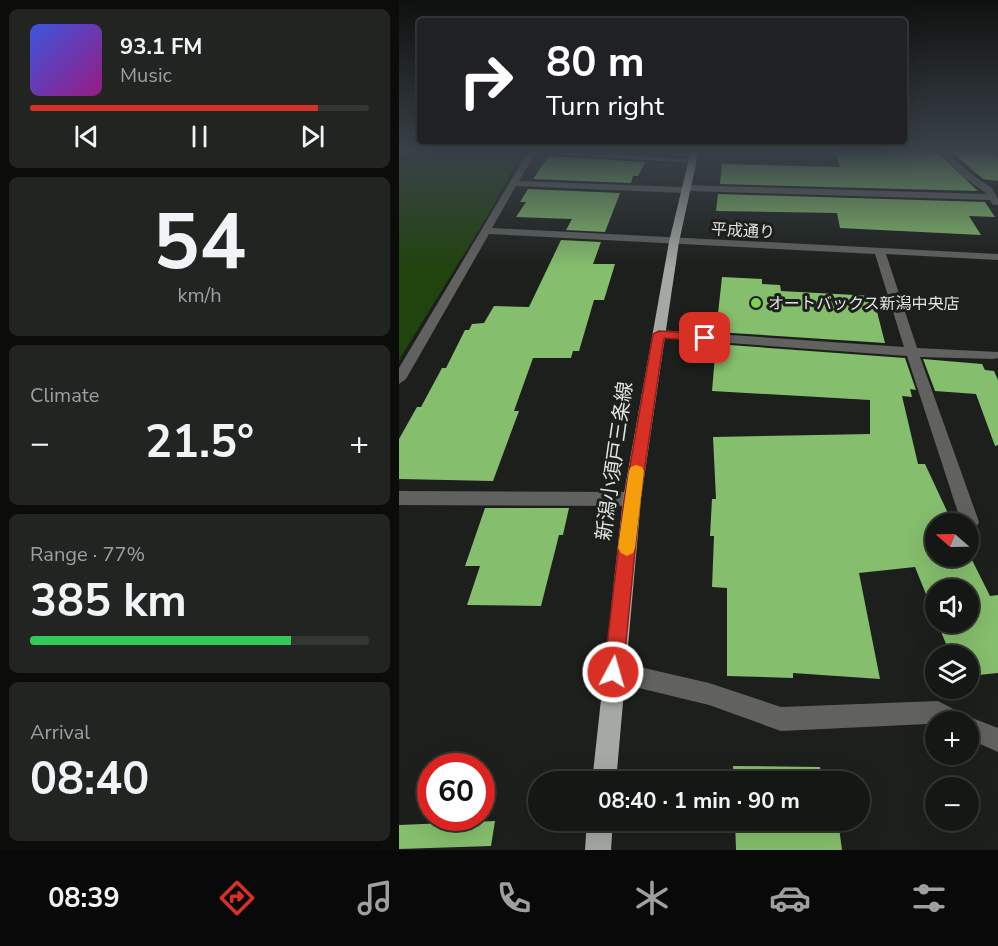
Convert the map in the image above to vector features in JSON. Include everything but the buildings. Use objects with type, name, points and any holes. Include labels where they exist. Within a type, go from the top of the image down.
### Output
[{"type":"main road","name":"新潟小須戸三条線","points":[[605,771],[632,500],[674,242],[685,190]]},
{"type":"main road","points":[[598,850],[599,831]]},
{"type":"street","points":[[399,379],[511,190]]},
{"type":"street","points":[[711,190],[992,197]]},
{"type":"street","points":[[988,190],[998,206]]},
{"type":"street","name":"平成通り","points":[[486,231],[998,257]]},
{"type":"street","points":[[880,252],[967,513]]},
{"type":"street","points":[[659,334],[912,352],[994,355]]},
{"type":"street","points":[[399,498],[632,500]]},
{"type":"street","points":[[613,672],[709,694],[781,718],[925,712]]},
{"type":"street","points":[[979,731],[998,740]]},
{"type":"green space","points":[[399,190],[502,190],[485,220],[399,360]]},
{"type":"slow traffic","points":[[627,548],[636,471]]},
{"type":"place","name":"オートバックス新潟中央店","points":[[756,303]]},
{"type":"route","points":[[613,672],[632,500],[659,334],[705,338]]}]
